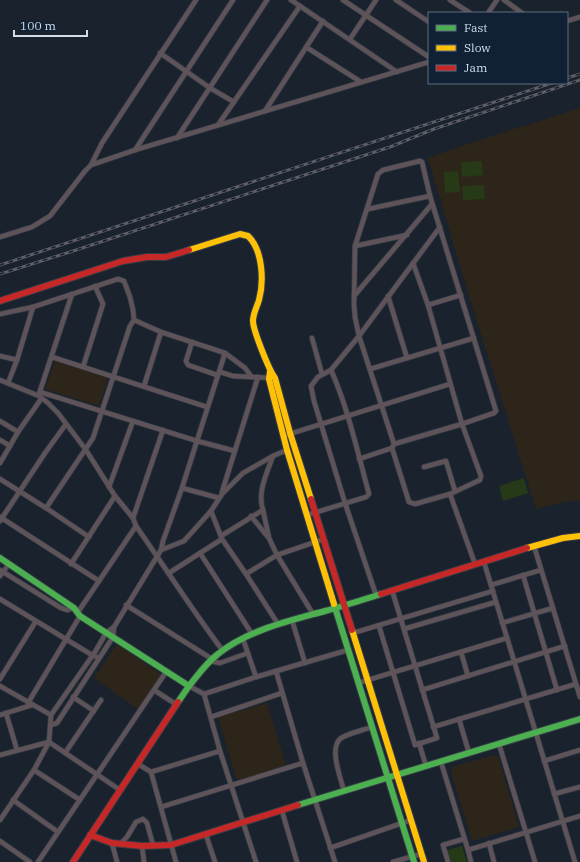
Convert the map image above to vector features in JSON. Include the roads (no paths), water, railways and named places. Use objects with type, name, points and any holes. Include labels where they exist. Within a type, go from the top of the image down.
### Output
[{"type":"street","points":[[0,237],[32,227],[50,216],[91,165],[102,144],[196,0]]},
{"type":"street","points":[[135,150],[233,0]]},
{"type":"street","points":[[177,138],[267,0]]},
{"type":"street","points":[[291,0],[397,72]]},
{"type":"street","points":[[343,0],[428,56]]},
{"type":"street","points":[[350,39],[376,0]]},
{"type":"street","points":[[396,0],[428,21]]},
{"type":"street","points":[[450,0],[468,12]]},
{"type":"street","points":[[489,12],[497,0]]},
{"type":"street","points":[[504,0],[521,12]]},
{"type":"street","points":[[218,125],[300,6]]},
{"type":"street","points":[[568,21],[580,17]]},
{"type":"street","points":[[265,111],[323,21]]},
{"type":"street","points":[[306,47],[361,82]]},
{"type":"street","points":[[160,53],[210,88],[234,102]]},
{"type":"street","points":[[91,165],[135,150],[428,62]]},
{"type":"street","points":[[359,459],[393,446],[462,424],[494,413],[496,411],[432,204],[422,162],[418,161],[380,172],[376,178],[368,208],[355,246],[355,317],[359,336],[370,370],[381,406],[393,446],[410,502],[415,504],[450,494],[478,481],[481,478],[462,424],[428,305],[413,263]]},
{"type":"street","points":[[368,208],[430,196]]},
{"type":"street","points":[[354,296],[432,204]]},
{"type":"street","points":[[376,595],[345,503],[314,401],[311,386],[313,382],[322,374],[331,370],[359,336],[440,227]]},
{"type":"street","points":[[0,301],[123,261],[147,257],[166,258],[236,235],[247,234],[251,237],[263,274],[258,301],[252,317],[316,512],[424,862]]},
{"type":"street","points":[[355,246],[407,234]]},
{"type":"street","points":[[0,314],[33,307],[112,280],[124,280],[130,298],[134,320],[130,326],[93,438],[46,508]]},
{"type":"street","points":[[83,367],[103,304],[95,286]]},
{"type":"street","points":[[0,463],[40,396],[72,294]]},
{"type":"street","points":[[428,305],[461,295]]},
{"type":"street","points":[[388,296],[407,358]]},
{"type":"street","points":[[8,383],[17,360],[33,307]]},
{"type":"street","points":[[134,320],[161,332],[226,353],[245,368],[251,376]]},
{"type":"street","points":[[144,386],[161,332]]},
{"type":"street","points":[[312,338],[322,374]]},
{"type":"street","points":[[370,370],[474,338]]},
{"type":"street","points":[[192,342],[186,361],[188,364],[218,374],[272,378]]},
{"type":"street","points":[[50,725],[57,722],[113,637],[114,627],[126,605],[161,550],[226,353]]},
{"type":"street","points":[[0,356],[17,360]]},
{"type":"street","points":[[52,357],[207,407]]},
{"type":"street","points":[[307,515],[368,496],[347,416],[331,370]]},
{"type":"street","points":[[221,496],[258,377]]},
{"type":"street","points":[[272,378],[287,450],[413,859]]},
{"type":"street","points":[[0,380],[40,396],[102,410],[197,441],[234,451]]},
{"type":"street","points":[[283,436],[450,384]]},
{"type":"street","points":[[40,396],[66,424],[86,450],[115,496],[133,518],[136,526],[169,573],[201,623],[222,651]]},
{"type":"street","points":[[0,421],[18,432]]},
{"type":"street","points":[[109,487],[133,421]]},
{"type":"street","points":[[66,424],[1,519],[99,581]]},
{"type":"street","points":[[133,518],[163,430]]},
{"type":"street","points":[[0,440],[10,446]]},
{"type":"street","points":[[161,550],[184,541],[211,511],[221,496],[243,473],[287,450]]},
{"type":"street","points":[[273,456],[261,493],[260,502],[269,538],[277,556],[313,614]]},
{"type":"street","points":[[424,467],[446,461],[455,492]]},
{"type":"street","points":[[0,479],[89,537]]},
{"type":"street","points":[[182,488],[221,496]]},
{"type":"street","points":[[450,494],[475,564]]},
{"type":"street","points":[[71,564],[115,496]]},
{"type":"street","points":[[169,573],[263,510]]},
{"type":"street","points":[[211,511],[222,537],[278,624]]},
{"type":"street","points":[[252,516],[269,538]]},
{"type":"street","points":[[0,715],[30,704],[66,640],[77,612],[136,526]]},
{"type":"street","points":[[74,862],[90,835],[189,686],[211,660],[222,651],[252,634],[278,624],[534,546],[563,538],[580,536]]},
{"type":"street","points":[[246,574],[277,556],[324,540]]},
{"type":"street","points":[[163,542],[174,546]]},
{"type":"street","points":[[534,546],[580,697]]},
{"type":"street","points":[[200,553],[252,634]]},
{"type":"street","points":[[0,558],[42,586],[106,633],[166,672],[204,694],[220,751],[256,862]]},
{"type":"street","points":[[484,562],[574,862],[580,860]]},
{"type":"street","points":[[9,564],[1,573],[61,608],[77,612]]},
{"type":"street","points":[[491,585],[541,570]]},
{"type":"street","points":[[523,575],[557,690]]},
{"type":"street","points":[[37,595],[42,586]]},
{"type":"street","points":[[379,626],[415,744],[437,738],[392,590]]},
{"type":"street","points":[[353,634],[493,591]]},
{"type":"street","points":[[0,606],[2,600],[66,640],[99,658]]},
{"type":"street","points":[[404,630],[496,602]]},
{"type":"street","points":[[126,605],[211,660],[220,663],[248,653]]},
{"type":"street","points":[[502,623],[553,608]]},
{"type":"street","points":[[292,620],[305,663]]},
{"type":"street","points":[[0,679],[36,621]]},
{"type":"street","points":[[0,820],[34,770],[49,742],[51,715],[95,652],[106,633],[114,627]]},
{"type":"street","points":[[358,683],[507,638]]},
{"type":"street","points":[[243,639],[256,677]]},
{"type":"street","points":[[422,690],[565,646]]},
{"type":"street","points":[[204,694],[348,650]]},
{"type":"street","points":[[461,652],[468,676]]},
{"type":"street","points":[[276,671],[303,763],[335,862]]},
{"type":"street","points":[[38,862],[166,672]]},
{"type":"street","points":[[433,727],[576,684]]},
{"type":"street","points":[[0,686],[51,715]]},
{"type":"street","points":[[154,690],[177,705]]},
{"type":"street","points":[[211,717],[282,693]]},
{"type":"street","points":[[73,697],[94,711]]},
{"type":"street","points":[[65,753],[101,700]]},
{"type":"street","points":[[6,714],[17,750]]},
{"type":"street","points":[[90,835],[112,843],[120,844],[142,846],[171,845],[580,719]]},
{"type":"street","points":[[459,720],[469,753]]},
{"type":"street","points":[[344,791],[337,769],[337,743],[343,737],[372,727]]},
{"type":"street","points":[[0,755],[49,742],[120,790]]},
{"type":"street","points":[[419,743],[426,766]]},
{"type":"street","points":[[499,744],[535,862]]},
{"type":"street","points":[[544,761],[580,750]]},
{"type":"street","points":[[151,772],[220,751]]},
{"type":"street","points":[[441,762],[471,862]]},
{"type":"street","points":[[161,807],[303,763]]},
{"type":"street","points":[[138,764],[151,772],[176,862]]},
{"type":"street","points":[[34,770],[80,800]]},
{"type":"street","points":[[554,794],[580,787]]},
{"type":"street","points":[[13,800],[58,832]]},
{"type":"street","points":[[282,811],[297,862]]},
{"type":"street","points":[[468,850],[580,816]]},
{"type":"street","points":[[120,844],[127,837],[136,822],[143,819],[147,823],[153,845]]},
{"type":"street","points":[[330,848],[411,820]]},
{"type":"street","points":[[206,834],[215,862]]},
{"type":"street","points":[[448,862],[443,845],[464,839]]},
{"type":"street","points":[[0,841],[30,862]]},
{"type":"street","points":[[112,843],[116,862]]},
{"type":"street","points":[[488,843],[494,862]]},
{"type":"street","points":[[142,846],[144,862]]},
{"type":"street","points":[[393,862],[413,859],[421,854]]},
{"type":"railway","points":[[568,78],[580,74]]},
{"type":"railway","points":[[0,274],[390,147],[434,129],[580,80]]},
{"type":"railway","points":[[0,265],[549,84]]}]
